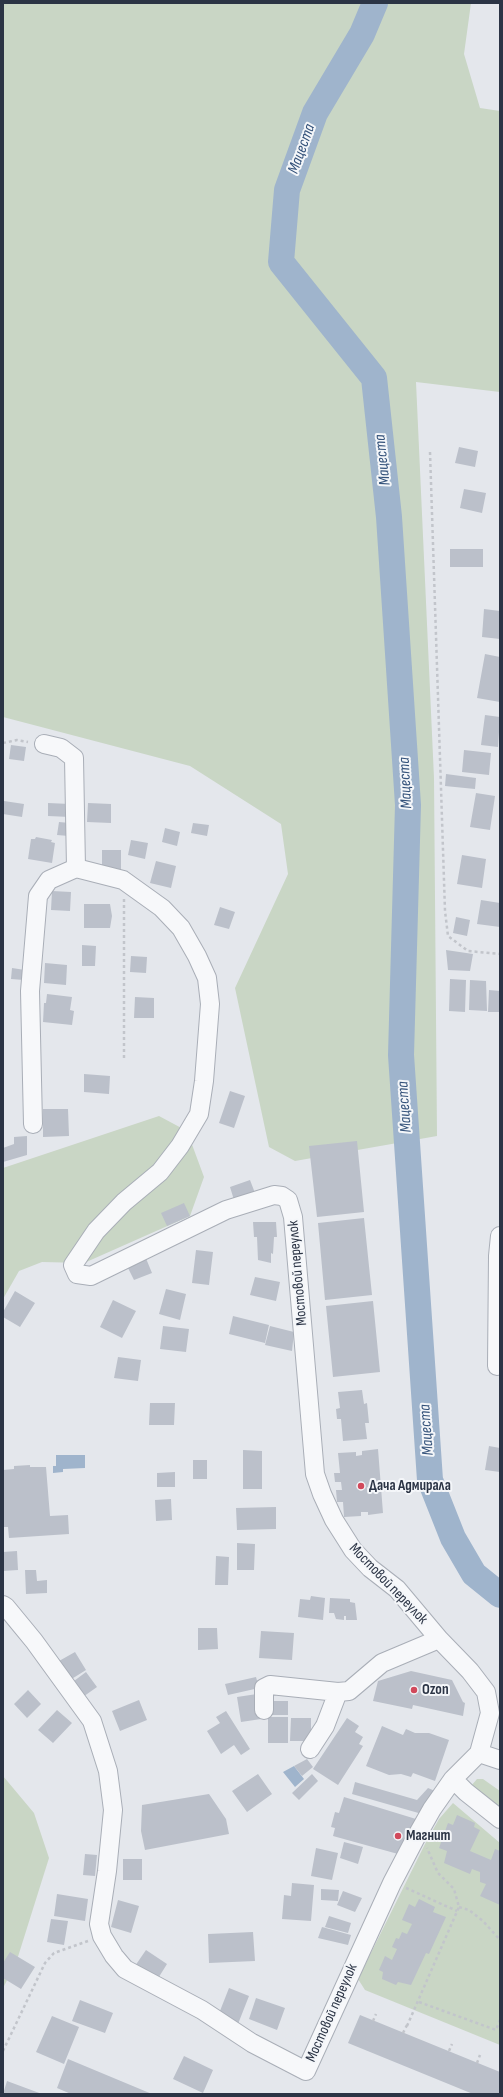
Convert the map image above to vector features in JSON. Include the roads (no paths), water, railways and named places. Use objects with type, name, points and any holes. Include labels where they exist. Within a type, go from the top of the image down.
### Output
[{"type":"street","points":[[33,1124],[30,990],[38,896],[49,880],[76,868],[74,758],[61,748],[44,744]]},
{"type":"street","name":"Мостовой переулок","points":[[3,1605],[34,1641],[92,1721],[108,1771],[113,1810],[100,1930],[114,1956],[125,1969],[202,2010],[252,2043],[306,2071],[392,1883],[415,1839],[432,1809],[453,1780],[479,1753],[490,1713],[486,1692],[470,1671],[439,1639],[397,1589],[370,1568],[353,1550],[334,1520],[322,1494],[315,1474],[294,1217],[288,1200],[282,1196],[274,1195],[226,1210],[91,1276],[77,1274],[73,1265],[96,1231],[124,1202],[160,1172],[180,1146],[199,1114],[204,1081],[210,1004],[207,978],[197,956],[181,928],[162,908],[123,880],[76,868]]},
{"type":"street","points":[[497,1366],[498,1256],[500,1236]]},
{"type":"street","points":[[264,1710],[264,1688],[270,1685],[338,1692],[349,1691],[382,1663],[439,1639]]},
{"type":"street","points":[[310,1749],[325,1726],[338,1692]]},
{"type":"street","points":[[479,1753],[500,1760]]},
{"type":"street","points":[[453,1780],[500,1819]]},
{"type":"water","points":[[56,1455],[85,1455],[85,1468],[63,1469],[63,1472],[53,1473],[53,1466],[56,1466]]},
{"type":"water","points":[[294,1766],[304,1779],[295,1787],[283,1772]]},
{"type":"waterway","name":"Мацеста","points":[[375,3],[362,34],[315,113],[287,190],[281,262],[374,378],[389,517],[408,805],[401,1055],[430,1480],[453,1538],[474,1574],[500,1595]]},
{"type":"place","name":"Дача Адмирала","points":[[361,1486]]},
{"type":"place","name":"Ozon","points":[[414,1690]]},
{"type":"place","name":"Магнит","points":[[398,1836]]}]
